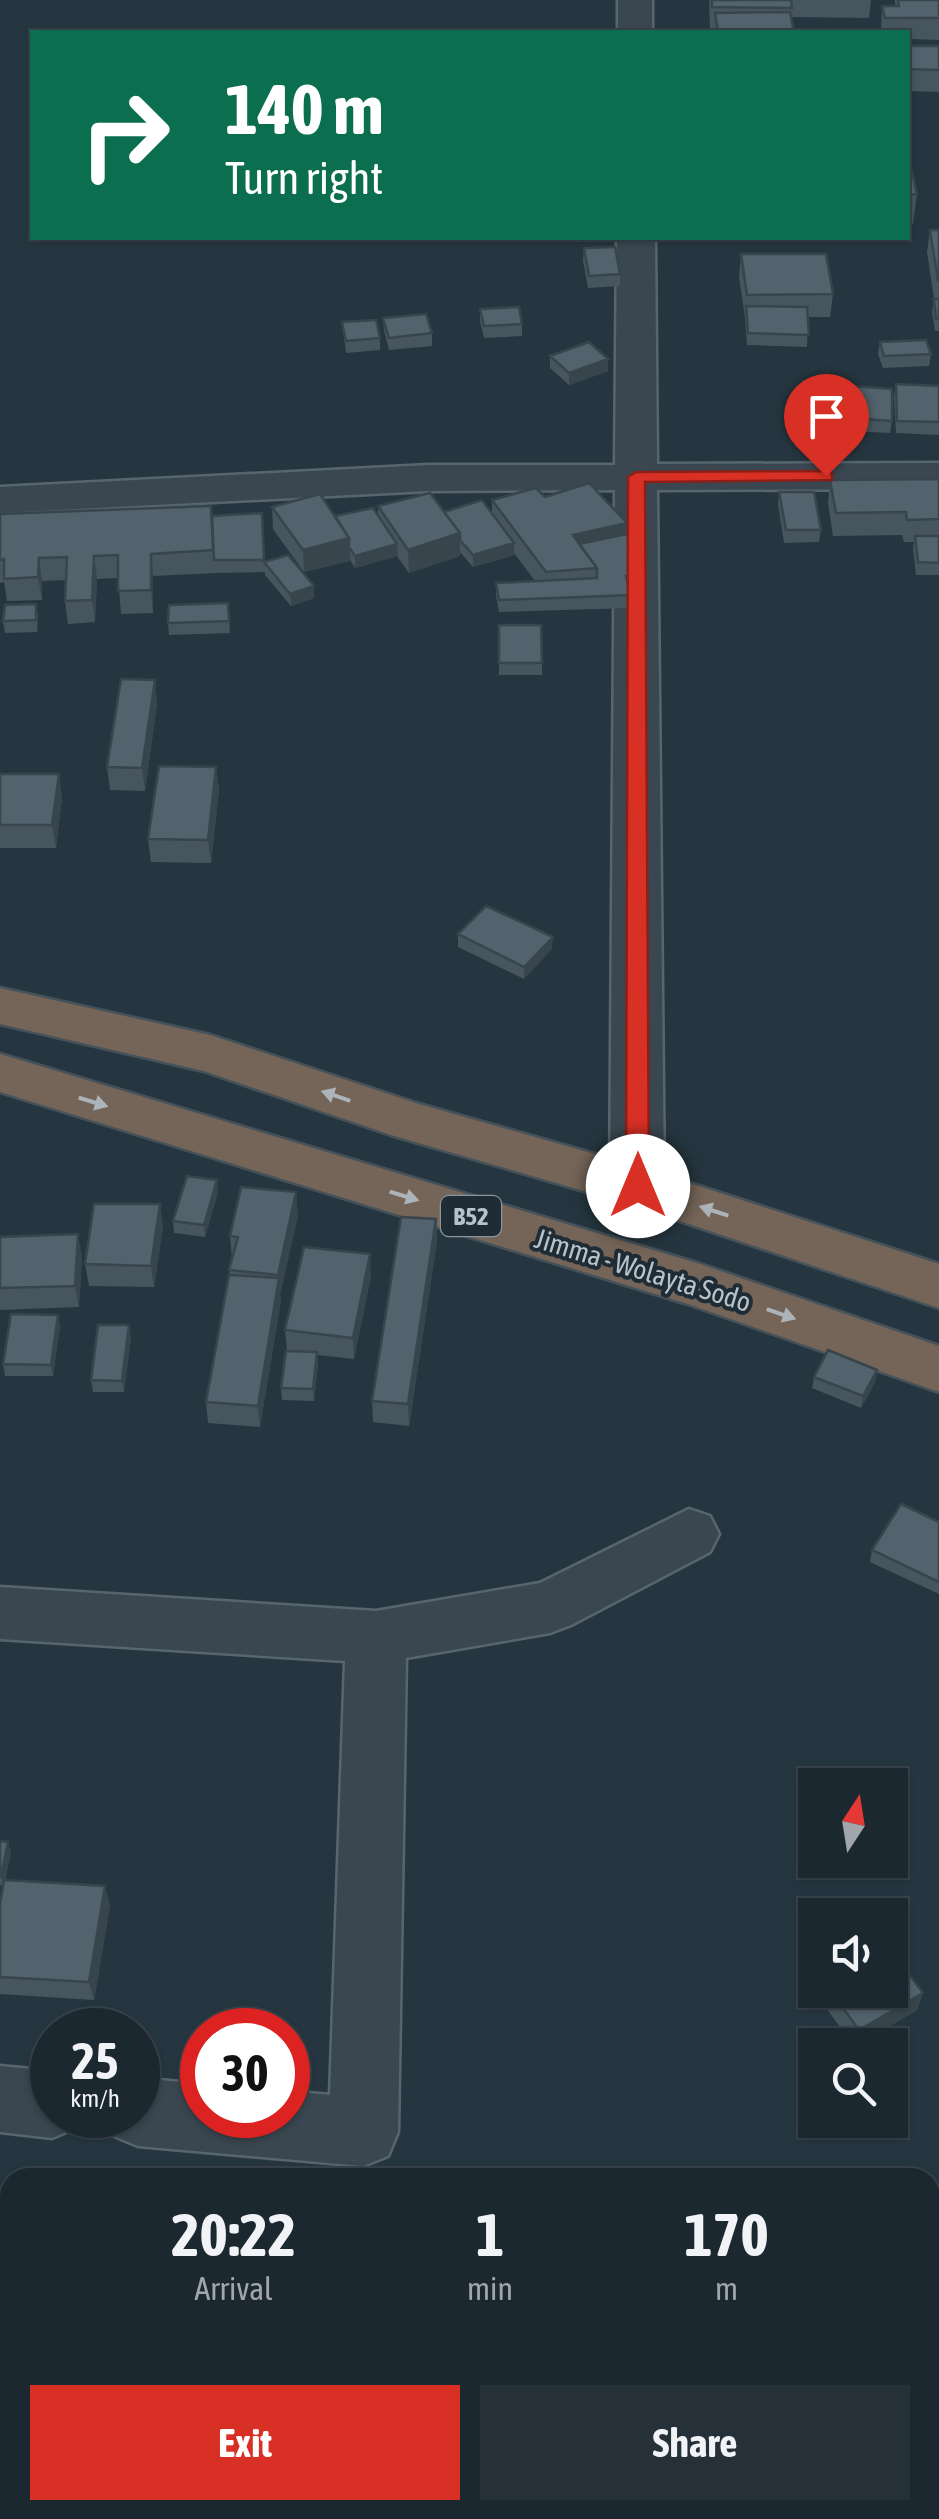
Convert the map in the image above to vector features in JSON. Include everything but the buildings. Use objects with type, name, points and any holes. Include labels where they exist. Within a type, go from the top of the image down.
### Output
[{"type":"highway","points":[[0,1006],[210,1054],[410,1122],[638,1186],[939,1286]]},
{"type":"highway","name":"Jimma - Wolayta Sodo","points":[[0,1073],[700,1286],[939,1369]]},
{"type":"street","points":[[635,0],[635,30]]},
{"type":"street","points":[[636,240],[638,1186]]},
{"type":"street","points":[[0,500],[428,478],[939,476]]},
{"type":"street","points":[[0,1614],[376,1637],[550,1607],[688,1534]]},
{"type":"street","points":[[160,2114],[363,2132],[376,1637]]},
{"type":"street","points":[[0,2099],[30,2102]]},
{"type":"route","points":[[638,1186],[636,477],[826,476]]}]
